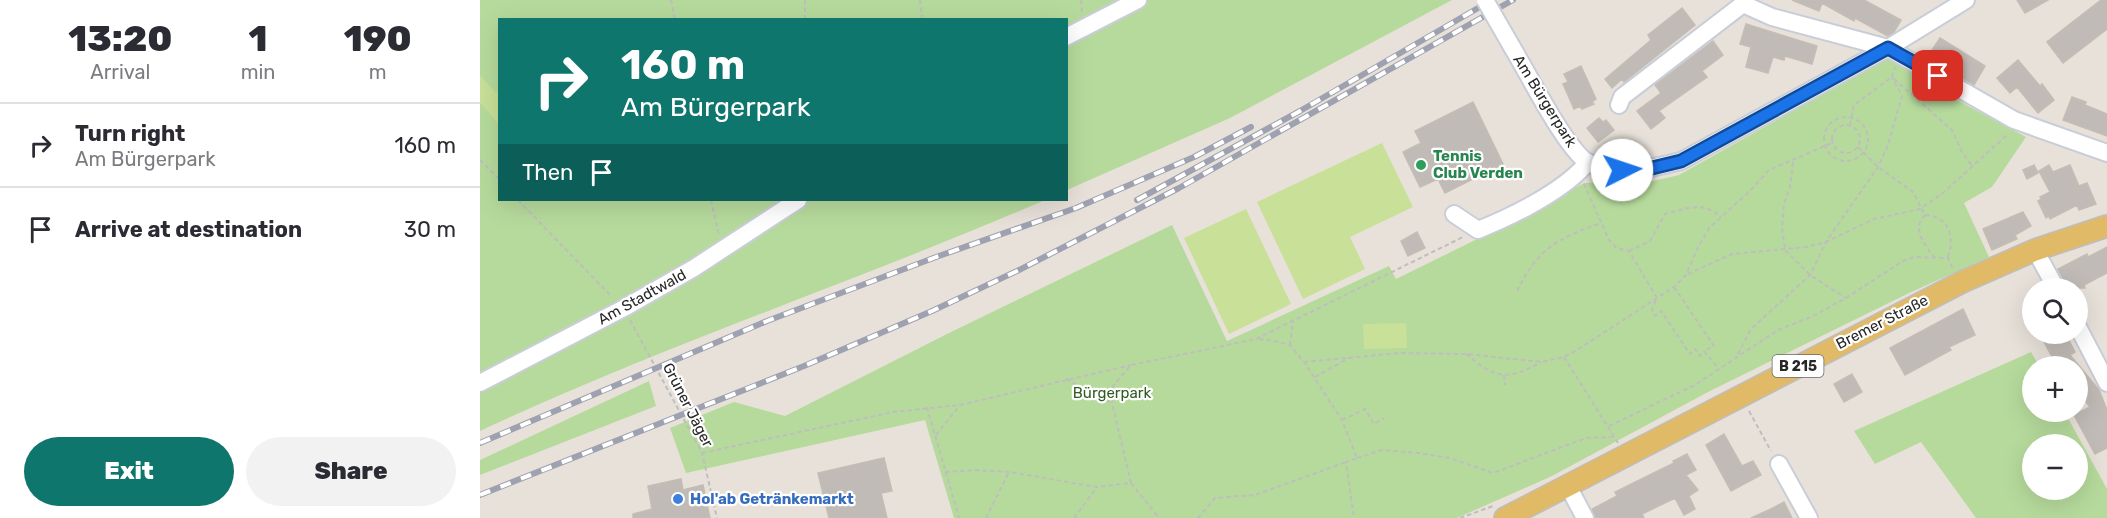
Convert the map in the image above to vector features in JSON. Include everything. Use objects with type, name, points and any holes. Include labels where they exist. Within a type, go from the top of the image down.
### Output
[{"type":"main road","name":"Bremer Straße","points":[[1505,518],[1962,282],[2035,250],[2107,226]]},
{"type":"street","points":[[1068,36],[1138,0]]},
{"type":"street","name":"Am Bürgerpark","points":[[1485,0],[1576,151],[1583,168],[1622,170],[1652,168],[1681,161],[1894,51],[1966,0]]},
{"type":"street","points":[[1619,105],[1622,97],[1743,4],[1772,17],[1894,51],[2014,120],[2107,153]]},
{"type":"street","points":[[1454,214],[1478,230],[1525,209],[1583,168]]},
{"type":"street","name":"Am Stadtwald","points":[[480,383],[624,308],[722,251],[797,201]]},
{"type":"street","points":[[2035,250],[2050,278]]},
{"type":"street","points":[[2087,344],[2107,383]]},
{"type":"street","points":[[1779,464],[1809,518]]},
{"type":"street","points":[[1568,486],[1586,518]]},
{"type":"path","points":[[671,0],[675,18]]},
{"type":"path","points":[[805,0],[805,18]]},
{"type":"path","points":[[920,0],[922,18]]},
{"type":"path","points":[[1737,356],[1751,329],[1810,275],[1826,242],[1878,167],[1888,145],[1902,96],[1892,77],[1894,51]]},
{"type":"path","points":[[1850,125],[1854,105],[1892,77]]},
{"type":"path","points":[[1892,77],[1952,130],[1962,152],[1972,166]]},
{"type":"path","points":[[1851,117],[1864,124],[1869,138],[1864,153],[1853,161],[1839,160],[1828,152],[1825,146],[1825,130],[1836,119],[1851,117]]},
{"type":"path","points":[[1466,354],[1494,374],[1521,373],[1542,362],[1564,357],[1674,287],[1686,275],[1732,254],[1785,250],[1826,242],[1874,219],[1920,209],[2008,135],[2014,120]]},
{"type":"path","points":[[1858,147],[1846,153],[1837,150],[1832,138],[1836,129],[1850,125],[1859,134],[1858,147],[1878,167],[1913,192],[1925,215],[1943,220],[1951,233],[1952,245],[1948,258],[1953,269]]},
{"type":"path","points":[[1686,275],[1710,227],[1749,192],[1769,170],[1833,143]]},
{"type":"path","points":[[480,160],[498,178]]},
{"type":"path","points":[[1793,160],[1790,187],[1784,204],[1782,228],[1785,250],[1810,275],[1846,298]]},
{"type":"path","points":[[1583,168],[1601,223],[1609,240],[1617,248],[1629,251],[1650,241],[1665,214],[1691,207],[1711,209],[1721,217]]},
{"type":"path","name":"Grüner Jäger","points":[[519,201],[624,308],[702,453],[717,518]]},
{"type":"path","points":[[711,201],[722,251]]},
{"type":"path","points":[[1925,215],[1921,220],[1919,230],[1923,244],[1934,257]]},
{"type":"path","points":[[1517,291],[1527,270],[1547,248],[1567,236],[1601,223]]},
{"type":"path","points":[[702,453],[893,412],[960,405],[1066,379],[1256,339],[1478,230]]},
{"type":"path","points":[[1629,251],[1657,298]]},
{"type":"path","points":[[1609,426],[1695,385],[1778,330],[1811,317],[1846,298],[1903,261],[1914,257],[1948,258]]},
{"type":"path","points":[[1657,298],[1652,309],[1655,316],[1661,311],[1690,354],[1695,348],[1700,356],[1714,346],[1674,287]]},
{"type":"path","points":[[1290,345],[1293,321]]},
{"type":"path","points":[[1256,339],[1274,340],[1290,345],[1315,377],[1342,420],[1357,458]]},
{"type":"path","points":[[1704,351],[1719,369]]},
{"type":"path","points":[[1304,362],[1400,353],[1466,354],[1542,362]]},
{"type":"path","points":[[1315,377],[1352,357]]},
{"type":"path","points":[[1564,357],[1618,443]]},
{"type":"path","points":[[1131,365],[1113,386],[1112,404],[1131,483],[1160,518]]},
{"type":"path","points":[[1504,375],[1505,385]]},
{"type":"path","points":[[1066,379],[1112,404]]},
{"type":"path","points":[[935,436],[960,405]]},
{"type":"path","points":[[927,407],[959,518]]},
{"type":"path","points":[[1342,420],[1365,409],[1374,424],[1384,418]]},
{"type":"path","points":[[1748,409],[1779,464]]},
{"type":"path","points":[[1198,518],[1215,498],[1255,495],[1382,450],[1450,458],[1493,473],[1586,438],[1615,437]]},
{"type":"path","points":[[1346,462],[1354,518]]},
{"type":"path","points":[[945,472],[974,470],[1009,472],[1097,487],[1131,483]]},
{"type":"path","points":[[986,518],[1009,472]]},
{"type":"path","points":[[1074,518],[1097,487]]},
{"type":"green space","points":[[480,0],[1452,0],[1230,118],[1068,190],[1068,18],[498,18],[498,201],[1043,201],[975,230],[690,341],[480,431]]},
{"type":"green space","name":"Bürgerpark","points":[[1887,58],[1957,100],[2026,137],[1992,187],[1964,203],[1989,257],[1907,294],[1708,392],[1552,476],[1457,518],[954,518],[925,420],[686,473],[670,428],[734,402],[785,416],[949,333],[1172,225],[1227,341],[1389,266],[1396,279],[1520,218],[1584,183],[1653,181],[1679,175]]},
{"type":"green space","points":[[480,75],[496,93],[498,91],[498,123],[480,103]]},
{"type":"green space","points":[[1382,143],[1413,207],[1350,237],[1365,269],[1303,299],[1257,202]]},
{"type":"green space","points":[[1246,209],[1291,304],[1229,334],[1184,238]]},
{"type":"green space","points":[[1406,323],[1407,348],[1364,349],[1363,324]]},
{"type":"green space","points":[[2022,356],[2022,422],[2070,422],[2077,434],[2022,434],[2022,500],[2088,500],[2088,455],[2107,489],[2107,518],[1976,518],[1921,442],[1875,464],[1854,431]]},
{"type":"green space","points":[[649,381],[656,406],[480,475],[480,460]]},
{"type":"building","points":[[1792,0],[1864,0],[1901,20],[1894,32],[1888,36],[1822,3],[1819,11]]},
{"type":"building","points":[[2017,0],[2048,0],[2025,13]]},
{"type":"building","points":[[2101,0],[2107,0],[2107,29],[2063,63],[2047,42]]},
{"type":"building","points":[[1682,8],[1695,25],[1624,82],[1622,79],[1612,88],[1605,79],[1651,40],[1648,35]]},
{"type":"building","points":[[1746,24],[1817,46],[1812,64],[1785,56],[1784,60],[1773,57],[1768,73],[1746,67],[1751,47],[1740,44]]},
{"type":"building","points":[[1940,38],[1985,66],[1974,85],[1941,64],[1944,58],[1932,50]]},
{"type":"building","points":[[1713,41],[1723,55],[1702,71],[1707,77],[1659,111],[1665,118],[1651,129],[1637,111],[1661,93],[1655,85]]},
{"type":"building","points":[[2018,60],[2054,100],[2038,113],[2017,87],[2010,93],[1997,78]]},
{"type":"building","points":[[1581,66],[1596,99],[1592,102],[1594,104],[1582,109],[1580,106],[1574,109],[1563,84],[1568,82],[1564,74]]},
{"type":"building","points":[[2072,97],[2107,114],[2107,136],[2063,120]]},
{"type":"building","points":[[1473,102],[1503,164],[1445,193],[1438,179],[1420,187],[1403,152],[1421,143],[1415,131]]},
{"type":"building","points":[[1599,118],[1603,122],[1606,120],[1614,130],[1598,142],[1587,128]]},
{"type":"building","points":[[2034,165],[2038,173],[2027,179],[2023,170]]},
{"type":"building","points":[[2049,165],[2053,172],[2070,165],[2079,186],[2087,183],[2096,204],[2079,210],[2077,205],[2050,219],[2049,216],[2046,218],[2038,201],[2040,197],[2050,192],[2039,171]]},
{"type":"building","points":[[2023,212],[2031,226],[2015,235],[2017,239],[1992,250],[1983,229]]},
{"type":"building","points":[[1417,232],[1425,248],[1408,256],[1401,241]]},
{"type":"building","points":[[2107,247],[2107,273],[2088,283],[2088,278],[2063,278],[2058,269],[2087,254],[2088,257]]},
{"type":"building","points":[[1963,309],[1975,335],[1949,347],[1951,350],[1905,375],[1890,348]]},
{"type":"building","points":[[2045,344],[2071,344],[2075,352],[2071,356],[2052,356]]},
{"type":"building","points":[[1852,374],[1862,392],[1844,402],[1834,384]]},
{"type":"building","points":[[2088,377],[2099,390],[2107,410],[2107,448],[2095,454],[2088,441],[2088,434],[2084,434],[2078,422],[2088,422],[2088,408],[2090,407],[2088,404]]},
{"type":"building","points":[[1724,434],[1742,466],[1753,461],[1761,475],[1731,491],[1706,445]]},
{"type":"building","points":[[1687,454],[1696,470],[1686,475],[1698,490],[1689,496],[1695,509],[1684,515],[1675,498],[1642,514],[1644,518],[1595,518],[1592,509],[1617,496],[1615,492],[1674,463],[1673,461]]},
{"type":"building","points":[[884,458],[892,491],[881,493],[887,518],[829,518],[818,473]]},
{"type":"building","name":"Hol'ab Getränkemarkt","points":[[681,479],[683,490],[703,485],[710,518],[633,518],[633,514],[652,509],[648,486]]},
{"type":"building","points":[[1784,502],[1792,518],[1751,518],[1771,509]]},
{"type":"railway","points":[[1137,200],[1300,111],[1492,0]]},
{"type":"railway","points":[[480,495],[804,366],[932,311],[1017,271],[1179,188],[1513,0]]},
{"type":"railway","points":[[480,443],[767,321],[936,257],[1076,208],[1194,157],[1251,127]]},
{"type":"place","name":"Tennis Club Verden","points":[[1421,165]]},
{"type":"place","name":"Hol'ab Getränkemarkt","points":[[678,499]]},
{"type":"route","points":[[1622,170],[1652,168],[1681,161],[1888,48],[1938,76]]}]
